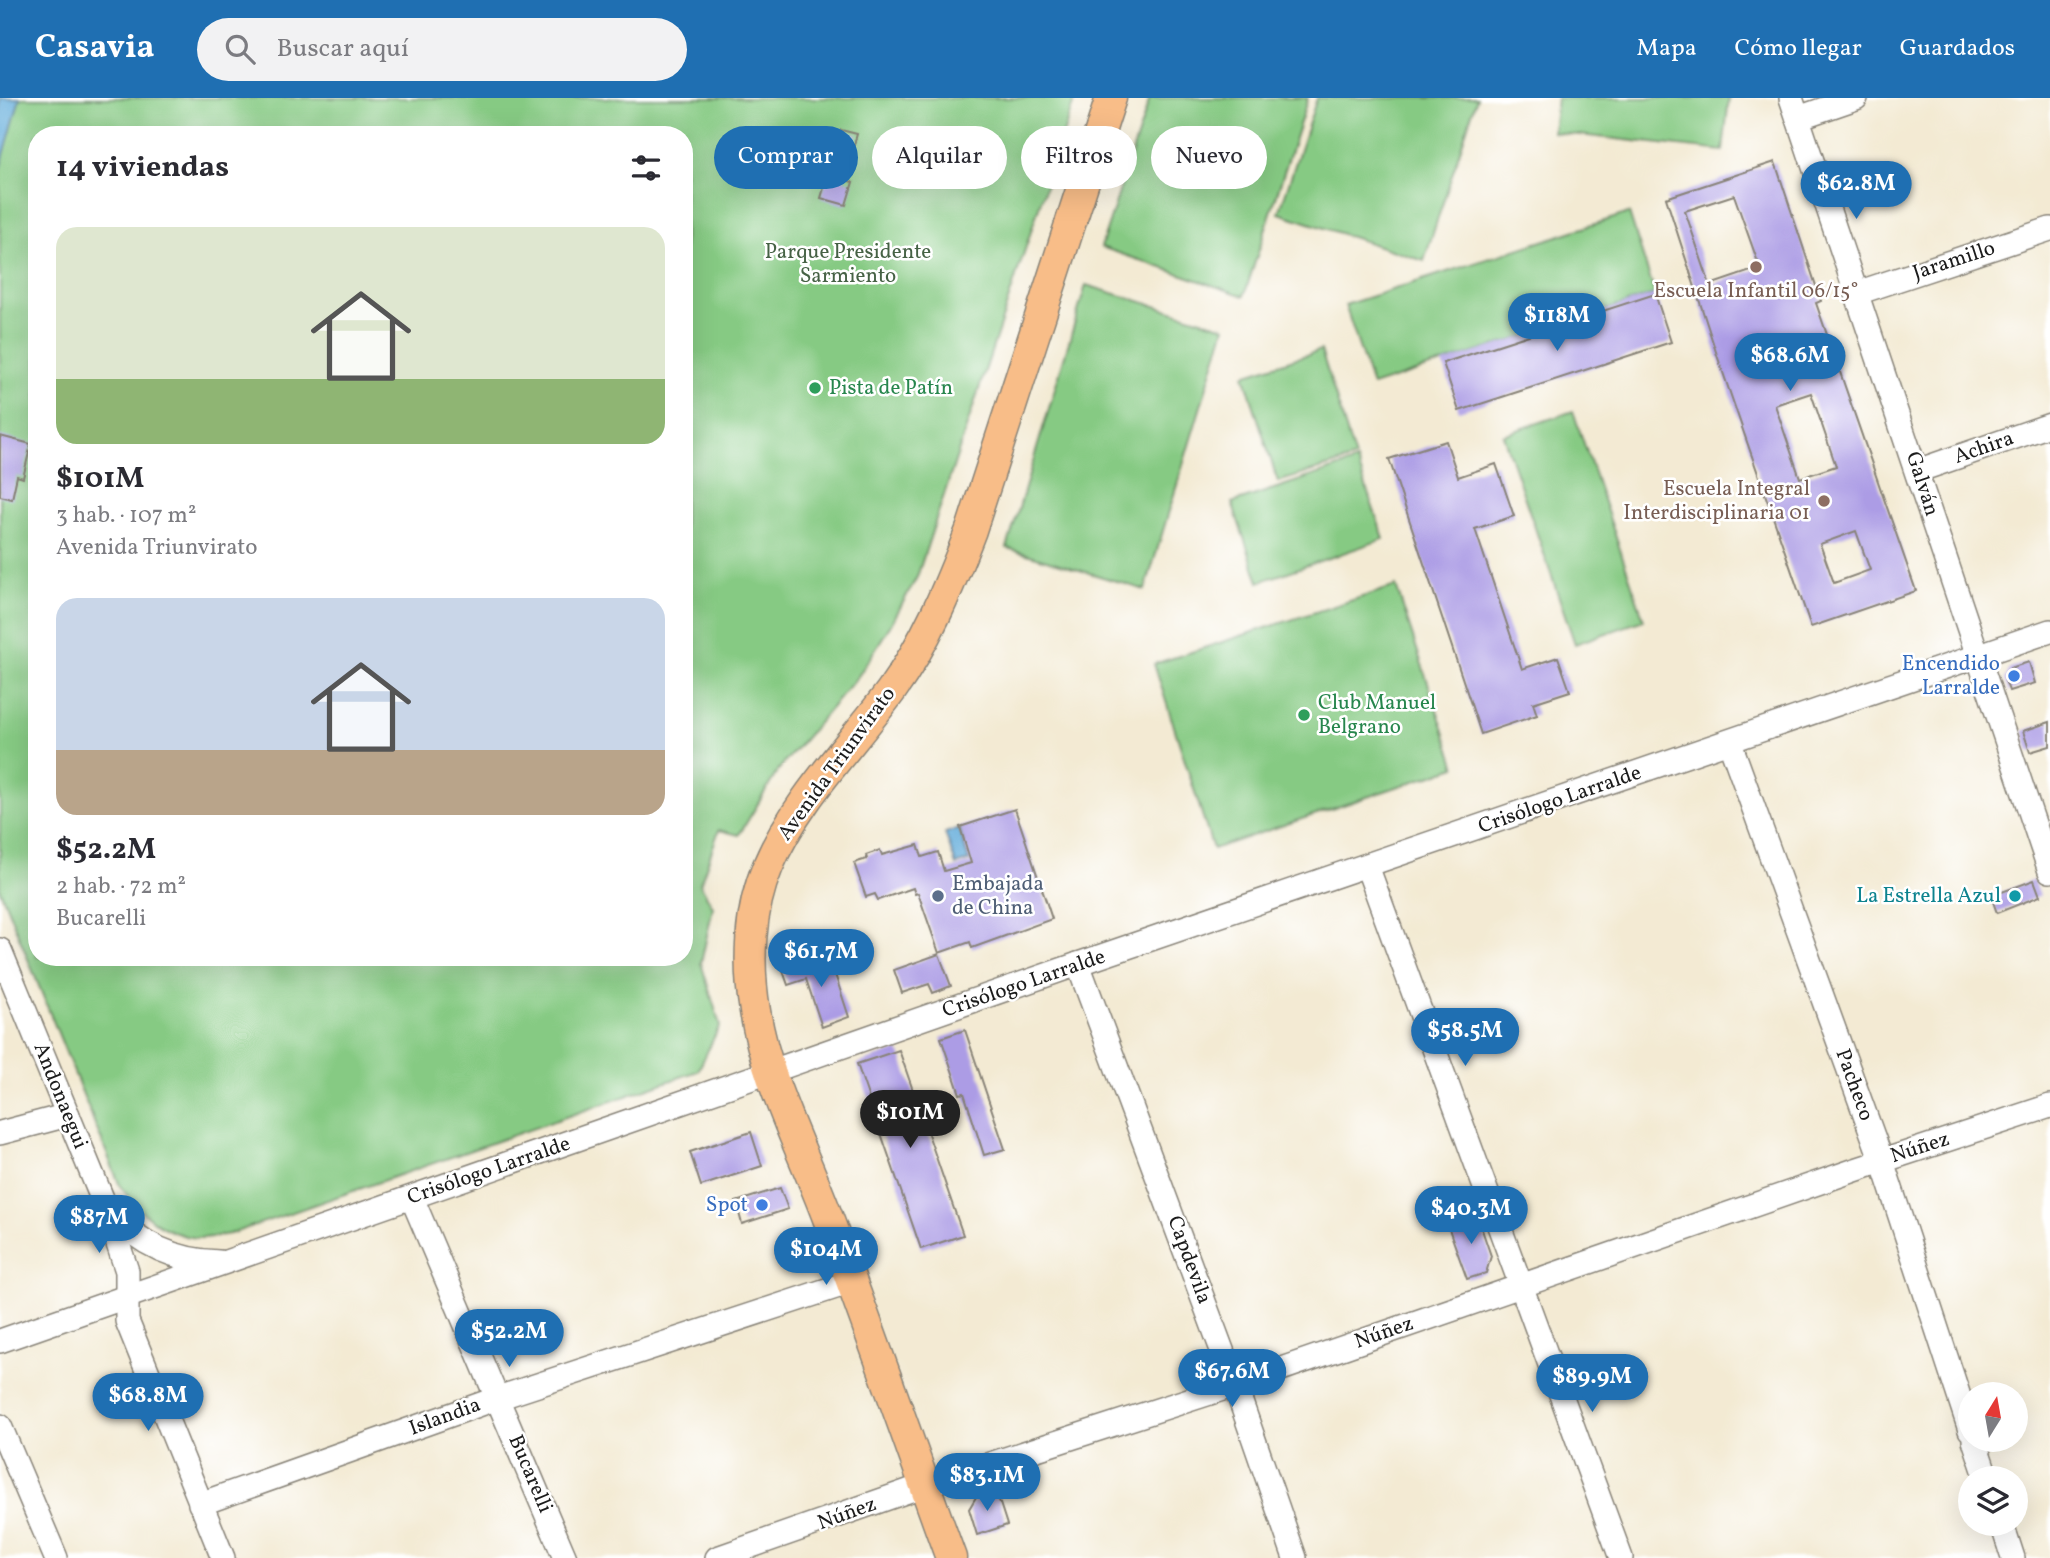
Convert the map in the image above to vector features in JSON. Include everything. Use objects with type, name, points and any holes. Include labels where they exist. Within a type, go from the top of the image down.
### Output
[{"type":"main road","name":"Avenida Triunvirato","points":[[951,1558],[771,1072],[755,1013],[751,981],[753,926],[766,871],[789,824],[912,660],[948,590],[971,530],[1111,98]]},
{"type":"street","points":[[1795,108],[1856,98]]},
{"type":"street","name":"Galván","points":[[1795,108],[2050,871]]},
{"type":"street","name":"Jaramillo","points":[[1857,293],[2050,229]]},
{"type":"street","name":"Achira","points":[[1917,471],[2050,425]]},
{"type":"street","name":"Crisólogo Larralde","points":[[0,1342],[1078,964],[1730,743],[2050,631]]},
{"type":"street","name":"Pacheco","points":[[1730,743],[1882,1161],[1958,1393]]},
{"type":"street","points":[[1367,866],[1621,1558]]},
{"type":"street","name":"Andonaegui","points":[[3,964],[106,1208],[127,1271],[127,1321],[223,1558]]},
{"type":"street","name":"Capdevila","points":[[1078,964],[1235,1385],[1295,1558]]},
{"type":"street","name":"Núñez","points":[[717,1558],[925,1485],[1235,1385],[1522,1284],[2050,1106]]},
{"type":"street","points":[[0,1133],[68,1115]]},
{"type":"street","name":"Bucarelli","points":[[412,1198],[565,1558]]},
{"type":"street","points":[[106,1208],[139,1239],[162,1251],[203,1262],[225,1263]]},
{"type":"street","name":"Islandia","points":[[200,1504],[498,1398],[851,1282]]},
{"type":"street","points":[[0,1426],[56,1558]]},
{"type":"street","points":[[2006,1536],[2013,1558]]},
{"type":"green space","name":"Parque Presidente Sarmiento","points":[[0,98],[1075,98],[1066,126],[1021,126],[1021,189],[1045,189],[917,577],[859,675],[779,769],[739,835],[719,830],[700,884],[713,907],[701,963],[720,1025],[698,1071],[230,1234],[201,1238],[184,1236],[153,1221],[120,1186],[31,966],[693,966],[693,126],[28,126],[28,959],[0,890]]},
{"type":"green space","points":[[1150,98],[1308,98],[1244,296],[1101,247],[1120,189],[1137,189],[1137,138]]},
{"type":"green space","points":[[1317,98],[1477,98],[1424,261],[1279,213]]},
{"type":"green space","points":[[1557,98],[1729,98],[1723,151],[1553,132]]},
{"type":"green space","points":[[1629,213],[1655,294],[1372,386],[1345,305]]},
{"type":"green space","points":[[1086,285],[1225,327],[1145,590],[1007,548]]},
{"type":"green space","points":[[1321,350],[1355,458],[1278,482],[1244,375]]},
{"type":"green space","points":[[1573,411],[1644,620],[1575,644],[1503,435]]},
{"type":"green space","points":[[1357,461],[1384,539],[1259,582],[1232,503]]},
{"type":"green space","name":"Club Manuel Belgrano","points":[[1396,586],[1456,767],[1213,849],[1154,664]]},
{"type":"water","points":[[0,98],[20,98],[0,169]]},
{"type":"water","points":[[959,828],[969,861],[956,865],[945,833]]},
{"type":"building","points":[[1775,162],[1821,301],[1816,303],[1916,591],[1811,627],[1666,198]],"holes":[[[1734,195],[1760,268],[1710,285],[1685,211]],[[1811,393],[1836,466],[1800,478],[1775,405]],[[1856,531],[1870,570],[1834,583],[1820,544]]]},
{"type":"building","points":[[824,189],[851,189],[846,205],[821,198]]},
{"type":"building","points":[[1655,294],[1671,342],[1459,411],[1443,363]]},
{"type":"building","points":[[0,436],[28,443],[28,457],[23,478],[17,476],[12,499],[0,496]]},
{"type":"building","points":[[1446,441],[1458,477],[1496,464],[1514,516],[1475,529],[1522,669],[1558,657],[1570,691],[1533,703],[1537,715],[1481,734],[1389,459]]},
{"type":"building","points":[[2029,662],[2035,683],[2009,691],[2005,680],[2010,668]]},
{"type":"building","points":[[2050,722],[2050,746],[2030,752],[2023,731]]},
{"type":"building","points":[[1015,809],[1052,919],[972,948],[970,942],[939,953],[918,893],[915,894],[913,888],[878,900],[875,894],[866,897],[854,863],[867,859],[866,855],[880,850],[882,855],[918,845],[922,857],[938,852],[944,871],[971,863],[960,827]]},
{"type":"building","name":"La Estrella Azul","points":[[2034,880],[2040,896],[1997,913],[1991,896]]},
{"type":"building","points":[[939,954],[951,986],[933,993],[929,984],[902,993],[894,970]]},
{"type":"building","points":[[829,956],[849,1017],[822,1027],[806,979],[788,985],[783,971]]},
{"type":"building","points":[[965,1030],[1005,1149],[984,1155],[964,1093],[960,1094],[941,1038]]},
{"type":"building","points":[[899,1050],[963,1235],[921,1249],[857,1064]]},
{"type":"building","points":[[751,1132],[762,1166],[701,1186],[690,1152]]},
{"type":"building","name":"Spot","points":[[780,1188],[788,1209],[742,1224],[736,1202]]},
{"type":"building","points":[[1477,1215],[1491,1256],[1486,1273],[1467,1279],[1448,1226]]},
{"type":"building","points":[[996,1491],[1007,1525],[977,1535],[969,1509],[976,1497]]},
{"type":"place","name":"Escuela Infantil 06/15°","points":[[1756,267]]},
{"type":"place","name":"Pista de Patín","points":[[815,388]]},
{"type":"place","name":"Escuela Integral Interdisciplinaria 01","points":[[1824,501]]},
{"type":"place","name":"Encendido Larralde","points":[[2014,676]]},
{"type":"place","name":"Club Manuel Belgrano","points":[[1304,715]]},
{"type":"place","name":"Embajada de China","points":[[938,896]]},
{"type":"place","name":"La Estrella Azul","points":[[2015,896]]},
{"type":"place","name":"Spot","points":[[762,1205]]}]
